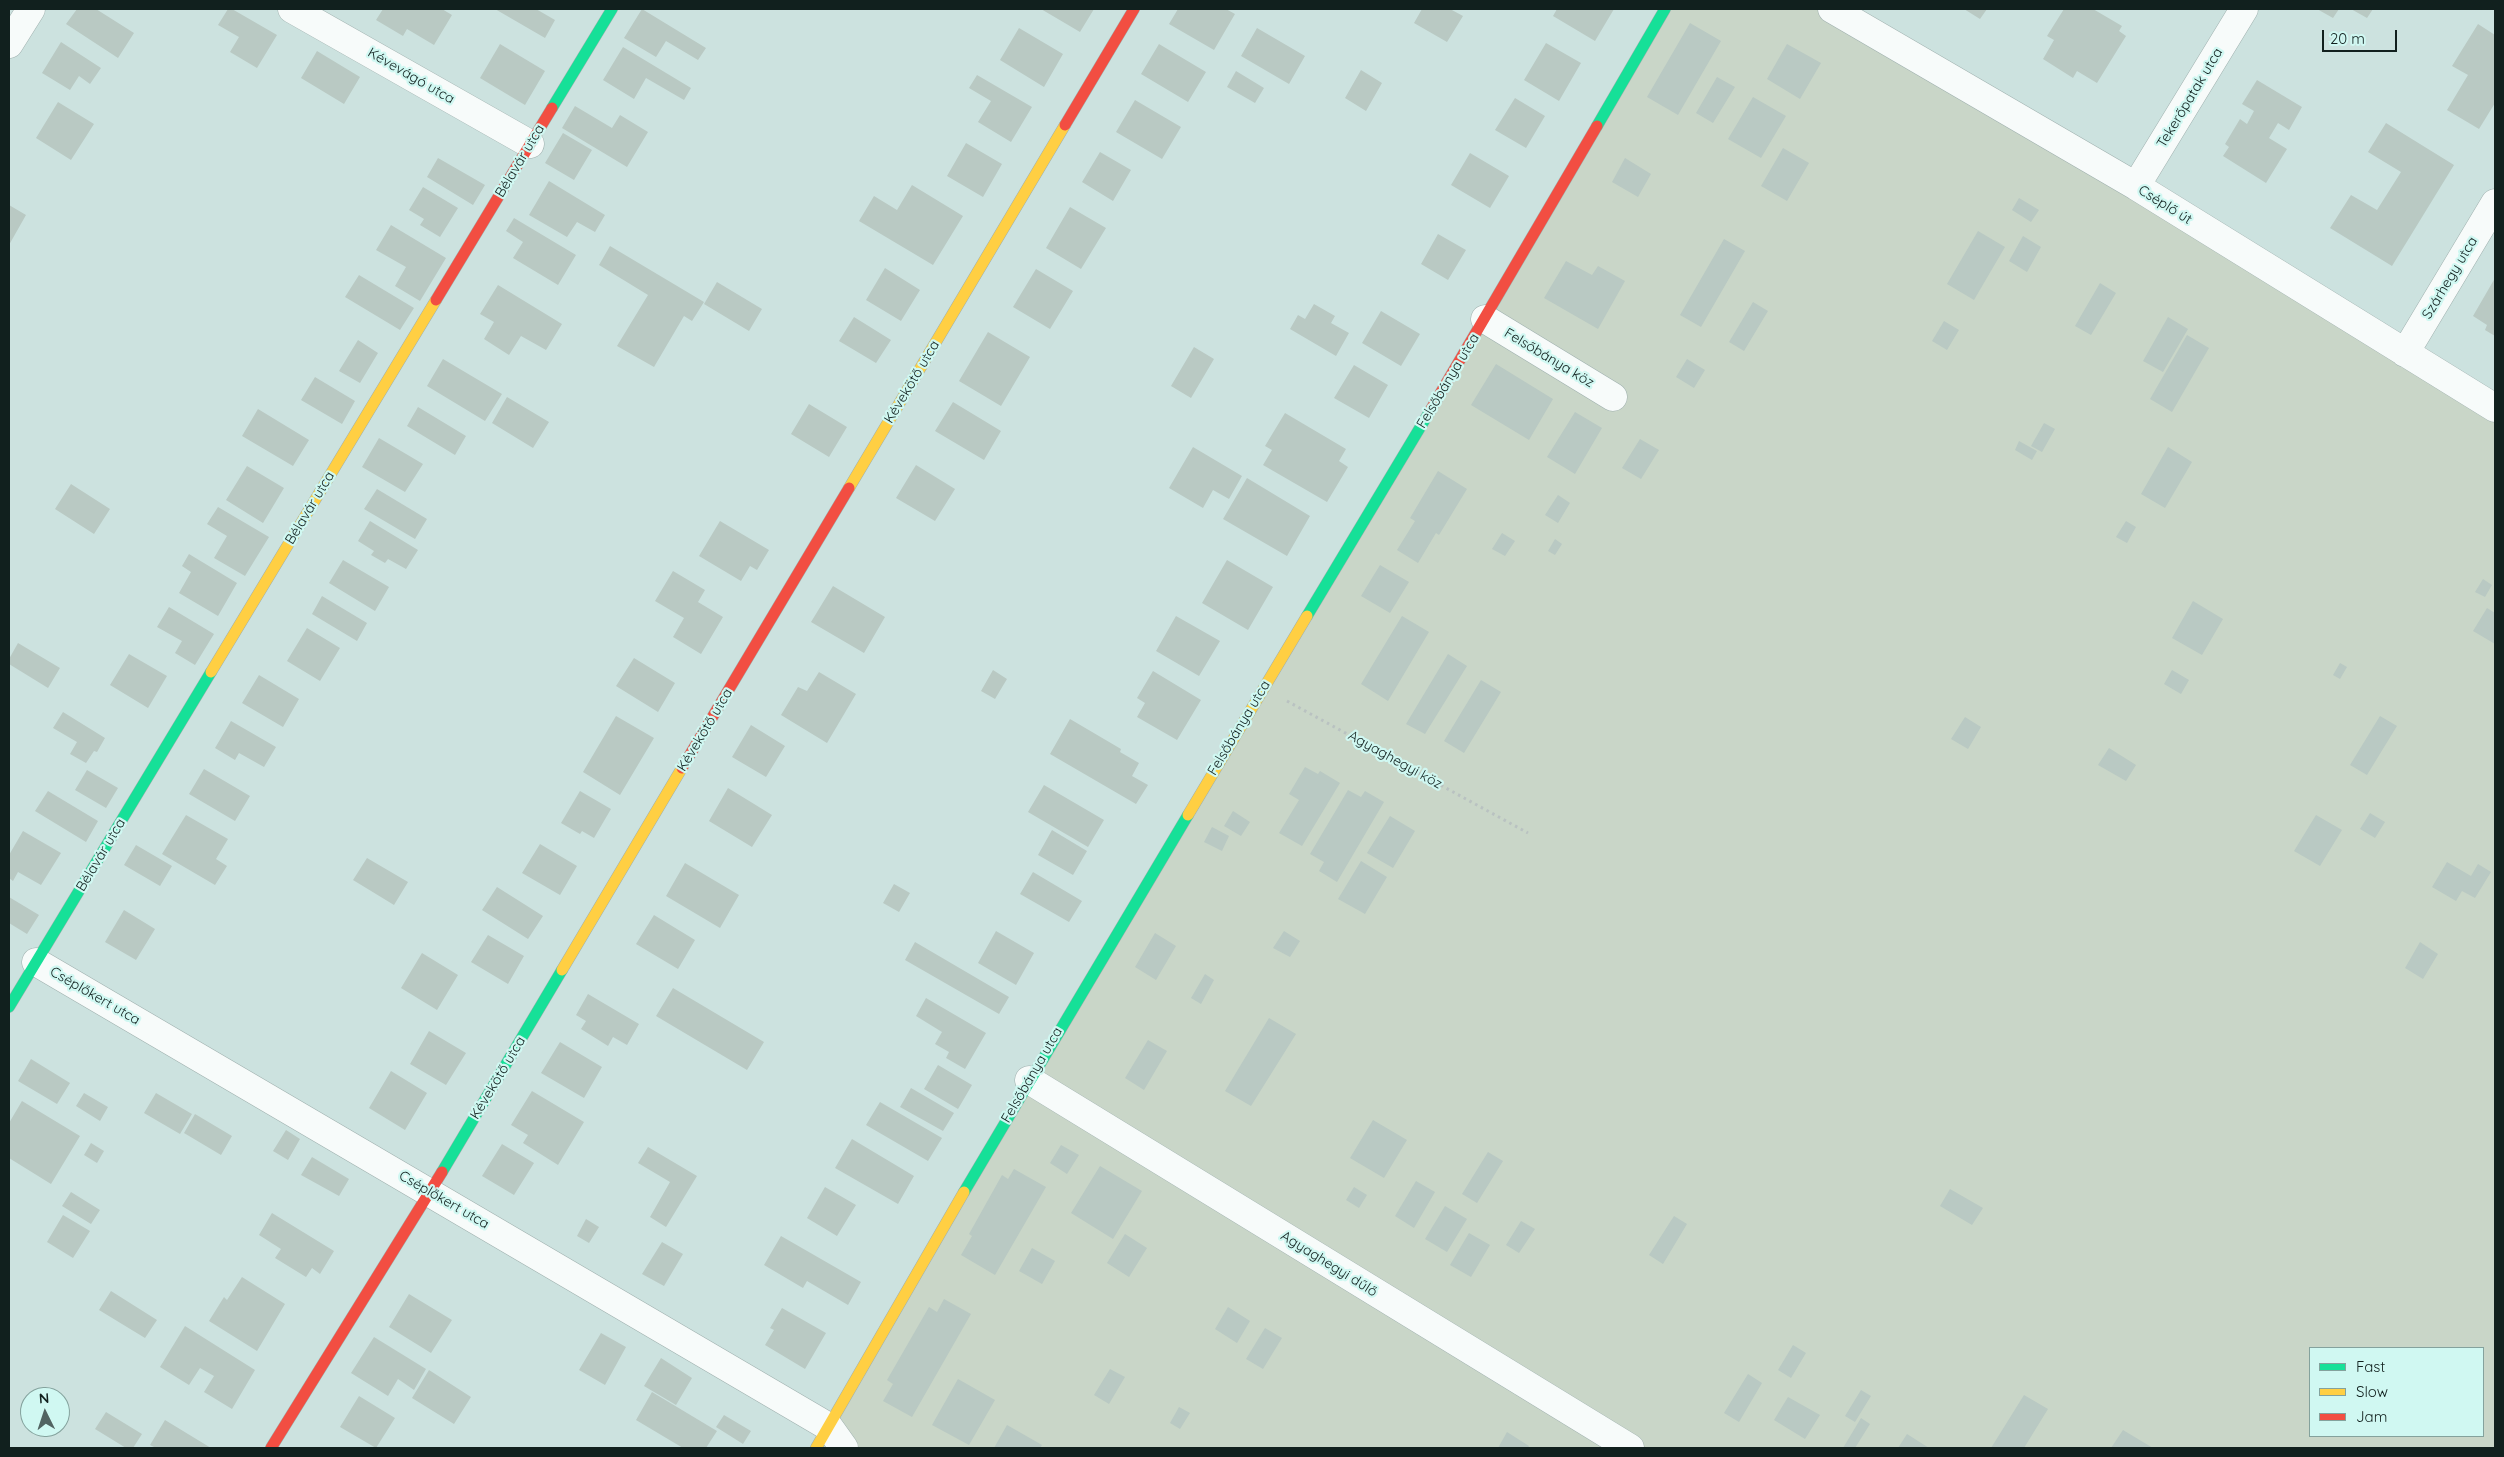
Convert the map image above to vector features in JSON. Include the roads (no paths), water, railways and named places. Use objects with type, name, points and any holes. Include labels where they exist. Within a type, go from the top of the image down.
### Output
[{"type":"street","points":[[9,44],[30,9]]},
{"type":"street","name":"Kévevágó utca","points":[[292,9],[530,144]]},
{"type":"street","name":"Bélavár utca","points":[[9,1007],[612,9]]},
{"type":"street","name":"Kévekötő utca","points":[[271,1448],[430,1192],[1134,9]]},
{"type":"street","name":"Felsőbánya utca","points":[[830,1441],[1028,1080],[1485,319],[1665,9]]},
{"type":"street","name":"Cséplő út","points":[[1832,9],[1866,17],[2405,354],[2495,408]]},
{"type":"street","name":"Tekerőpatak utca","points":[[2136,186],[2244,9]]},
{"type":"street","name":"Szárhegy utca","points":[[2405,354],[2495,203]]},
{"type":"street","name":"Felsőbánya köz","points":[[1485,319],[1613,397]]},
{"type":"street","name":"Cséplőkert utca","points":[[36,962],[430,1192],[830,1441]]},
{"type":"street","name":"Agyaghegyi dűlő","points":[[1028,1080],[1630,1448]]}]
